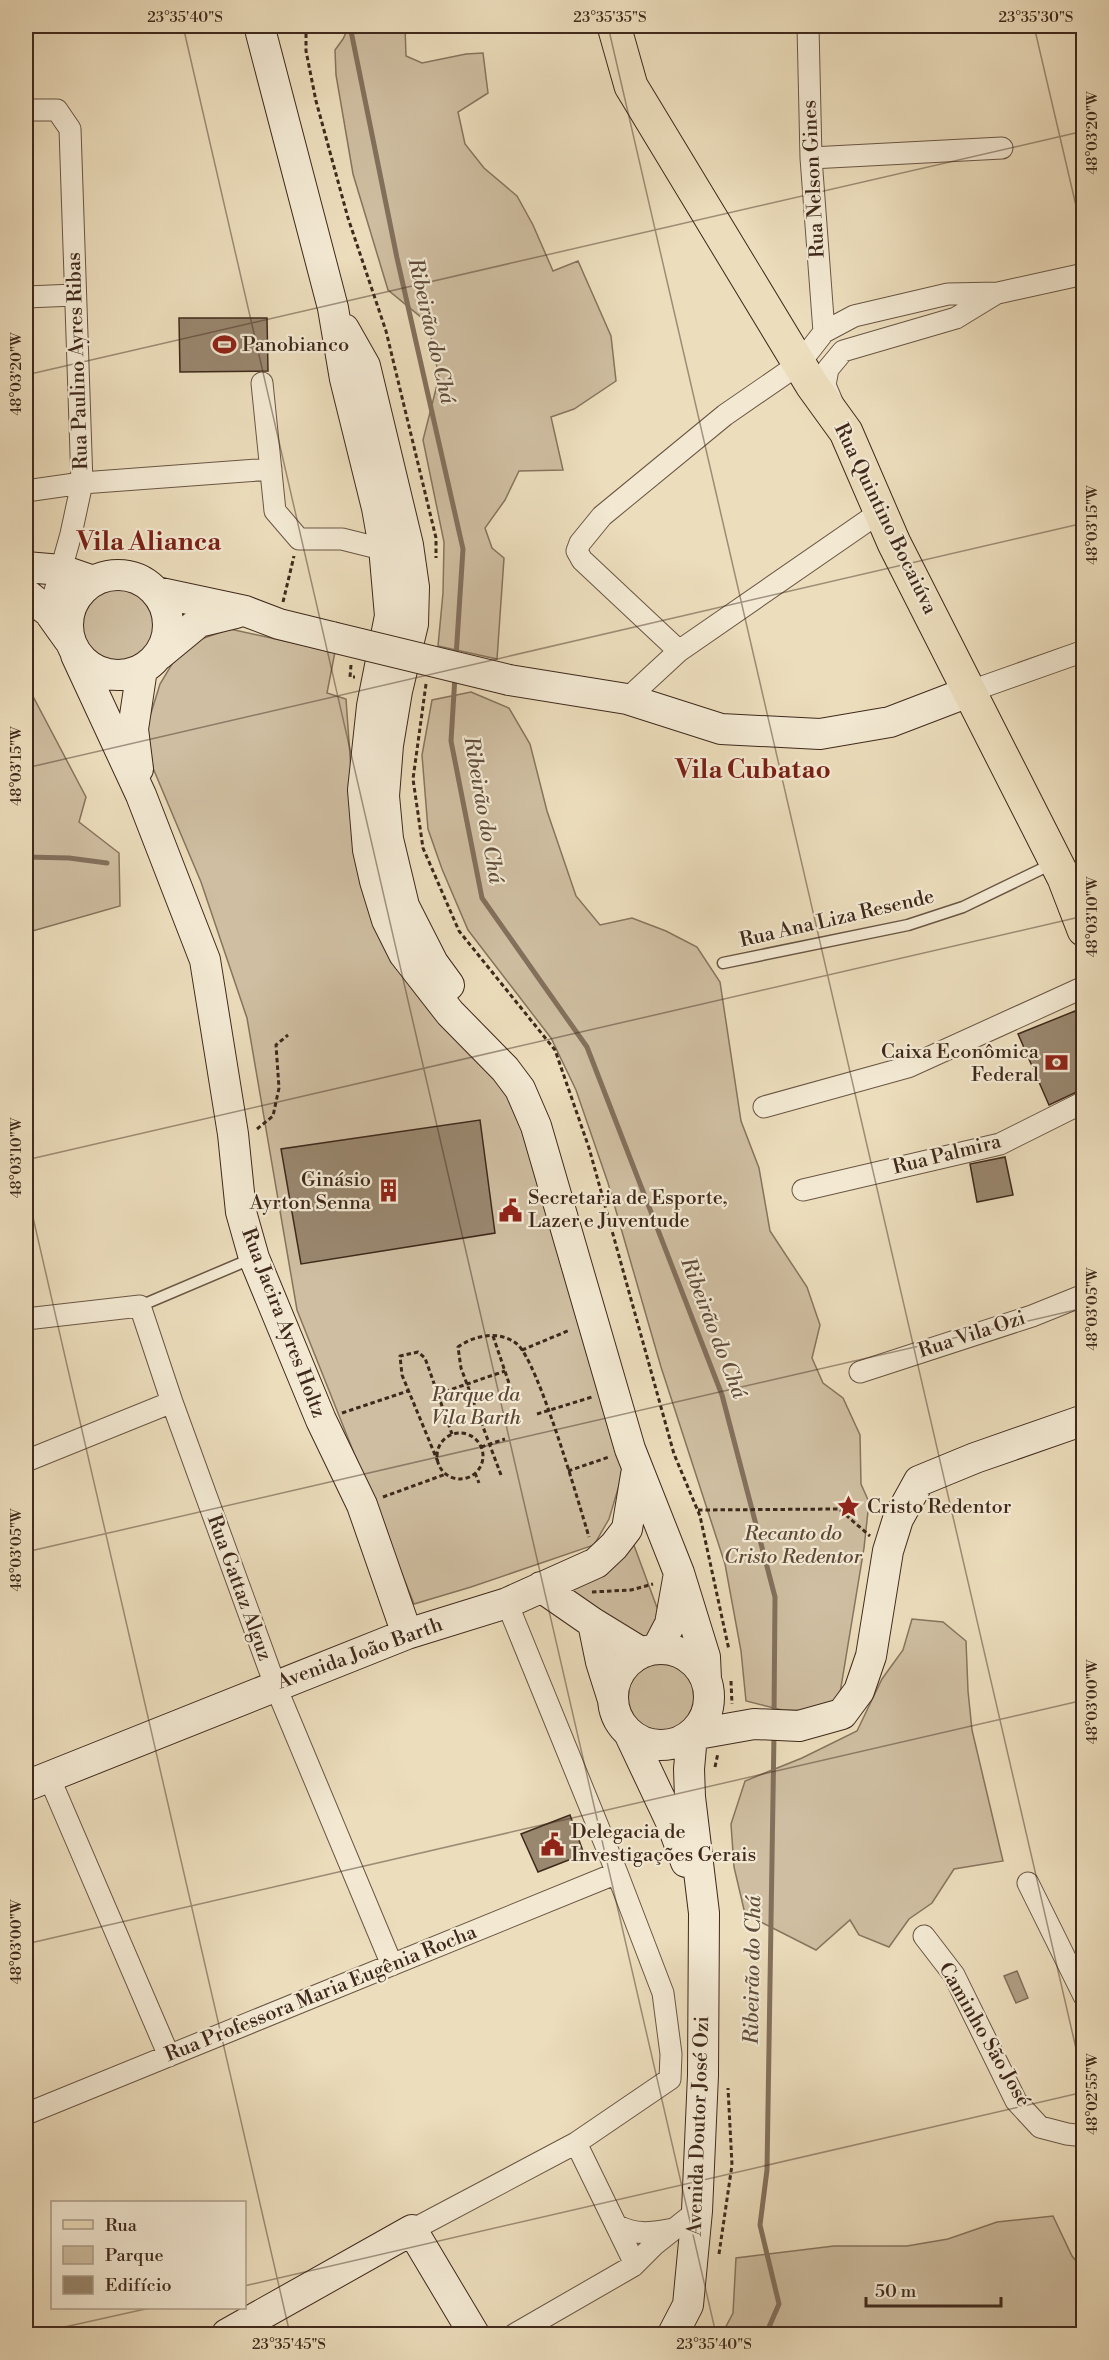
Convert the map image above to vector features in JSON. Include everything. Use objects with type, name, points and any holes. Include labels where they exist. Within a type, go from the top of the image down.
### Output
[{"type":"main road","name":"Rua Quintino Bocaiúva","points":[[614,26],[631,86],[812,385],[846,432],[880,512],[971,691],[1068,870],[1083,930]]},
{"type":"main road","points":[[266,34],[333,308],[345,379],[377,508],[384,547],[390,616],[372,706],[363,790],[368,850],[375,881],[387,920],[404,954],[450,1013],[513,1079],[526,1101],[536,1126],[634,1459],[679,1573],[705,1657],[709,1706],[703,1722],[692,1735]]},
{"type":"main road","points":[[333,308],[365,366],[408,545],[414,587],[413,624],[397,691],[388,745],[384,796],[388,839],[404,906],[434,963],[458,999],[477,1039]]},
{"type":"main road","points":[[26,567],[61,570],[93,581]]},
{"type":"main road","points":[[109,575],[127,576],[143,582],[156,592],[164,607],[168,624],[166,640],[151,662],[133,729],[141,795],[73,647],[67,623],[71,606],[80,592],[93,581],[109,575]]},
{"type":"main road","points":[[156,592],[245,611],[279,624],[509,680],[627,699],[721,729],[820,734],[890,722],[971,691]]},
{"type":"main road","points":[[37,603],[88,666],[102,674],[118,676],[134,673],[151,662],[199,622],[245,611]]},
{"type":"main road","name":"Rua Jacira Ayres Holtz","points":[[141,795],[205,960],[235,1148],[241,1212],[254,1258],[321,1420],[362,1505],[407,1634]]},
{"type":"main road","points":[[754,1724],[740,1712],[732,1710],[707,1687],[693,1660],[679,1652],[664,1648],[649,1651],[623,1666],[615,1680],[614,1710],[621,1724],[629,1733],[645,1743],[661,1746],[678,1743],[692,1735],[754,1724],[799,1726],[842,1714],[859,1691],[871,1656],[888,1551],[898,1519],[919,1480],[1083,1420]]},
{"type":"main road","name":"Avenida João Barth","points":[[37,1781],[407,1634],[545,1590],[596,1563],[614,1546],[627,1529],[634,1459]]},
{"type":"main road","points":[[649,1651],[669,1624],[679,1573]]},
{"type":"main road","points":[[545,1590],[593,1623],[649,1651]]},
{"type":"main road","points":[[593,1623],[601,1662],[613,1700]]},
{"type":"main road","name":"Avenida Doutor José Ozi","points":[[629,1733],[672,1824],[704,1913]]},
{"type":"main road","name":"Avenida Doutor José Ozi","points":[[673,2334],[688,2305],[697,2211],[703,2075],[704,1913],[690,1797],[689,1769],[692,1735]]},
{"type":"main road","points":[[244,2330],[412,2230],[474,2334]]},
{"type":"street","name":"Rua Nelson Gines","points":[[808,26],[811,158],[822,334]]},
{"type":"street","name":"Rua Paulino Ayres Ribas","points":[[26,110],[57,110],[70,129],[82,483],[61,570],[37,603]]},
{"type":"street","points":[[811,158],[1002,148]]},
{"type":"street","points":[[780,332],[790,338],[807,339],[822,334],[854,316],[948,294],[998,292],[1083,274]]},
{"type":"street","points":[[846,432],[825,385],[828,369],[843,351],[956,318],[998,292]]},
{"type":"street","points":[[26,297],[75,296]]},
{"type":"street","points":[[679,651],[582,560],[577,551],[580,543],[602,516],[725,415],[799,363],[822,334]]},
{"type":"street","points":[[262,383],[275,511],[299,539],[342,539],[374,547],[384,547]]},
{"type":"street","points":[[26,491],[82,483],[271,469]]},
{"type":"street","points":[[342,539],[361,532],[377,508]]},
{"type":"street","points":[[627,699],[679,651],[880,512]]},
{"type":"street","points":[[971,691],[1083,651]]},
{"type":"street","points":[[764,1107],[908,1067],[1083,987]]},
{"type":"street","name":"Rua Palmira","points":[[803,1190],[1000,1144],[1083,1102]]},
{"type":"street","name":"Rua Vila Ozi","points":[[860,1372],[1032,1316],[1083,1295]]},
{"type":"street","points":[[26,1319],[140,1306]]},
{"type":"street","name":"Rua Gattaz Alguz","points":[[140,1306],[172,1402],[274,1685],[392,1965]]},
{"type":"street","points":[[26,1461],[172,1402]]},
{"type":"street","points":[[412,2230],[576,2143],[670,2079],[671,2054],[663,1993],[617,1873],[507,1603]]},
{"type":"street","points":[[37,1781],[169,2055]]},
{"type":"street","name":"Rua Professora Maria Eugênia Rocha","points":[[26,2114],[617,1873]]},
{"type":"street","points":[[1028,1882],[1083,1996]]},
{"type":"street","name":"Caminho São José","points":[[924,1936],[954,1975],[1016,2100],[1040,2127],[1083,2136]]},
{"type":"street","points":[[576,2143],[635,2264]]},
{"type":"street","points":[[514,2334],[635,2264],[697,2211]]},
{"type":"street","points":[[616,2225],[629,2232],[650,2233],[674,2229]]},
{"type":"lane","name":"Rua Ana Liza Resende","points":[[723,963],[908,925],[1068,870]]},
{"type":"lane","points":[[140,1306],[254,1258]]},
{"type":"path","points":[[286,582],[299,539]]},
{"type":"path","points":[[235,1148],[273,1116],[279,1088],[276,1045],[288,1035]]},
{"type":"path","points":[[522,1350],[592,1322]]},
{"type":"path","points":[[501,1474],[461,1368],[458,1347],[469,1339],[501,1335],[518,1345],[529,1360],[568,1471],[596,1563]]},
{"type":"path","points":[[493,1336],[511,1389]]},
{"type":"path","points":[[438,1462],[438,1449],[446,1437],[452,1434],[467,1434],[474,1438],[481,1447],[482,1459],[475,1473],[461,1479],[446,1474],[438,1462],[402,1376],[400,1356],[418,1352],[425,1358],[452,1434]]},
{"type":"path","points":[[438,1394],[505,1371]]},
{"type":"path","points":[[321,1420],[408,1391]]},
{"type":"path","points":[[537,1414],[547,1409],[613,1392]]},
{"type":"path","points":[[481,1447],[505,1439]]},
{"type":"path","points":[[568,1471],[634,1459]]},
{"type":"path","points":[[475,1473],[479,1483]]},
{"type":"path","points":[[362,1505],[446,1474]]},
{"type":"path","points":[[698,1510],[839,1509],[888,1551]]},
{"type":"path","points":[[545,1590],[606,1592],[638,1589],[679,1573]]},
{"type":"green space","points":[[349,26],[405,26],[406,56],[422,63],[483,53],[488,93],[458,112],[465,144],[484,168],[517,196],[533,225],[553,271],[578,261],[611,336],[616,381],[574,409],[551,417],[563,470],[519,471],[505,500],[485,528],[492,548],[504,558],[497,659],[438,646],[443,593],[444,542],[423,440],[439,377],[428,323],[388,290],[353,174],[336,75],[335,50]]},
{"type":"green space","points":[[120,585],[136,588],[149,597],[158,610],[161,626],[158,642],[149,655],[136,664],[120,667],[104,664],[91,655],[82,642],[79,626],[82,610],[91,597],[104,588]]},
{"type":"green space","name":"Parque da Vila Barth","points":[[230,629],[335,652],[327,693],[346,699],[356,840],[517,1110],[626,1462],[609,1519],[594,1545],[414,1604],[297,1310],[247,1018],[201,882],[153,768],[147,726],[160,684],[175,659],[201,639]]},
{"type":"green space","points":[[27,685],[86,797],[79,822],[119,853],[120,906],[29,932],[26,932]]},
{"type":"green space","name":"Recanto do Cristo Redentor","points":[[471,692],[509,708],[530,744],[547,811],[576,896],[600,925],[632,918],[666,931],[697,947],[720,982],[741,1121],[759,1168],[770,1231],[807,1287],[820,1325],[812,1358],[823,1383],[843,1398],[860,1435],[861,1484],[869,1502],[864,1548],[839,1699],[817,1711],[782,1710],[746,1701],[741,1651],[725,1564],[661,1367],[608,1183],[576,1090],[551,1038],[468,930],[428,829],[422,755],[432,700]]},
{"type":"green space","points":[[632,1540],[659,1613],[649,1637],[640,1639],[562,1586]]},
{"type":"green space","points":[[912,1619],[943,1622],[966,1641],[972,1730],[1003,1861],[954,1869],[932,1903],[909,1919],[889,1947],[859,1935],[850,1920],[816,1950],[745,1914],[734,1867],[731,1824],[745,1781],[802,1758],[857,1731],[882,1679],[903,1650]]},
{"type":"green space","points":[[662,1660],[683,1666],[693,1676],[699,1697],[693,1718],[683,1728],[662,1734],[641,1728],[631,1718],[625,1697],[631,1676],[641,1666]]},
{"type":"green space","points":[[1053,2216],[1072,2256],[1083,2269],[1083,2334],[722,2334],[733,2313],[736,2258],[834,2246],[907,2246],[948,2239],[997,2222]]},
{"type":"shaded area","points":[[1017,1971],[1028,1998],[1016,2003],[1004,1976]]},
{"type":"building","name":"Panobianco","points":[[179,318],[267,318],[268,371],[180,372]]},
{"type":"building","name":"Caixa Econômica Federal","points":[[1075,1011],[1083,1031],[1083,1089],[1049,1105],[1018,1034]]},
{"type":"building","name":"Ginásio Ayrton Senna","points":[[480,1120],[495,1233],[301,1264],[281,1149]]},
{"type":"building","points":[[1005,1157],[1013,1195],[977,1202],[970,1164]]},
{"type":"building","name":"Delegacia de Investigações Gerais","points":[[570,1815],[584,1854],[538,1872],[521,1834]]},
{"type":"waterway","name":"Ribeirão do Chá","points":[[350,26],[397,258],[463,549],[456,657]]},
{"type":"waterway","name":"Ribeirão do Chá","points":[[455,676],[451,741],[482,898],[587,1047],[722,1395],[775,1597],[774,1717]]},
{"type":"waterway","points":[[26,857],[69,858],[107,863]]},
{"type":"waterway","name":"Ribeirão do Chá","points":[[766,2334],[779,2304],[760,2225],[767,2170],[774,1735]]},
{"type":"place","name":"Panobianco","points":[[224,345]]},
{"type":"place","name":"Caixa Econômica Federal","points":[[1057,1063]]},
{"type":"place","name":"Ginásio Ayrton Senna","points":[[389,1191]]},
{"type":"place","name":"Secretaria de Esporte, Lazer e Juventude","points":[[510,1210]]},
{"type":"place","name":"Cristo Redentor","points":[[849,1507]]},
{"type":"place","name":"Delegacia de Investigações Gerais","points":[[553,1844]]},
{"type":"district","name":"Vila Alianca","points":[[149,542]]},
{"type":"district","name":"Vila Cubatao","points":[[753,770]]}]
